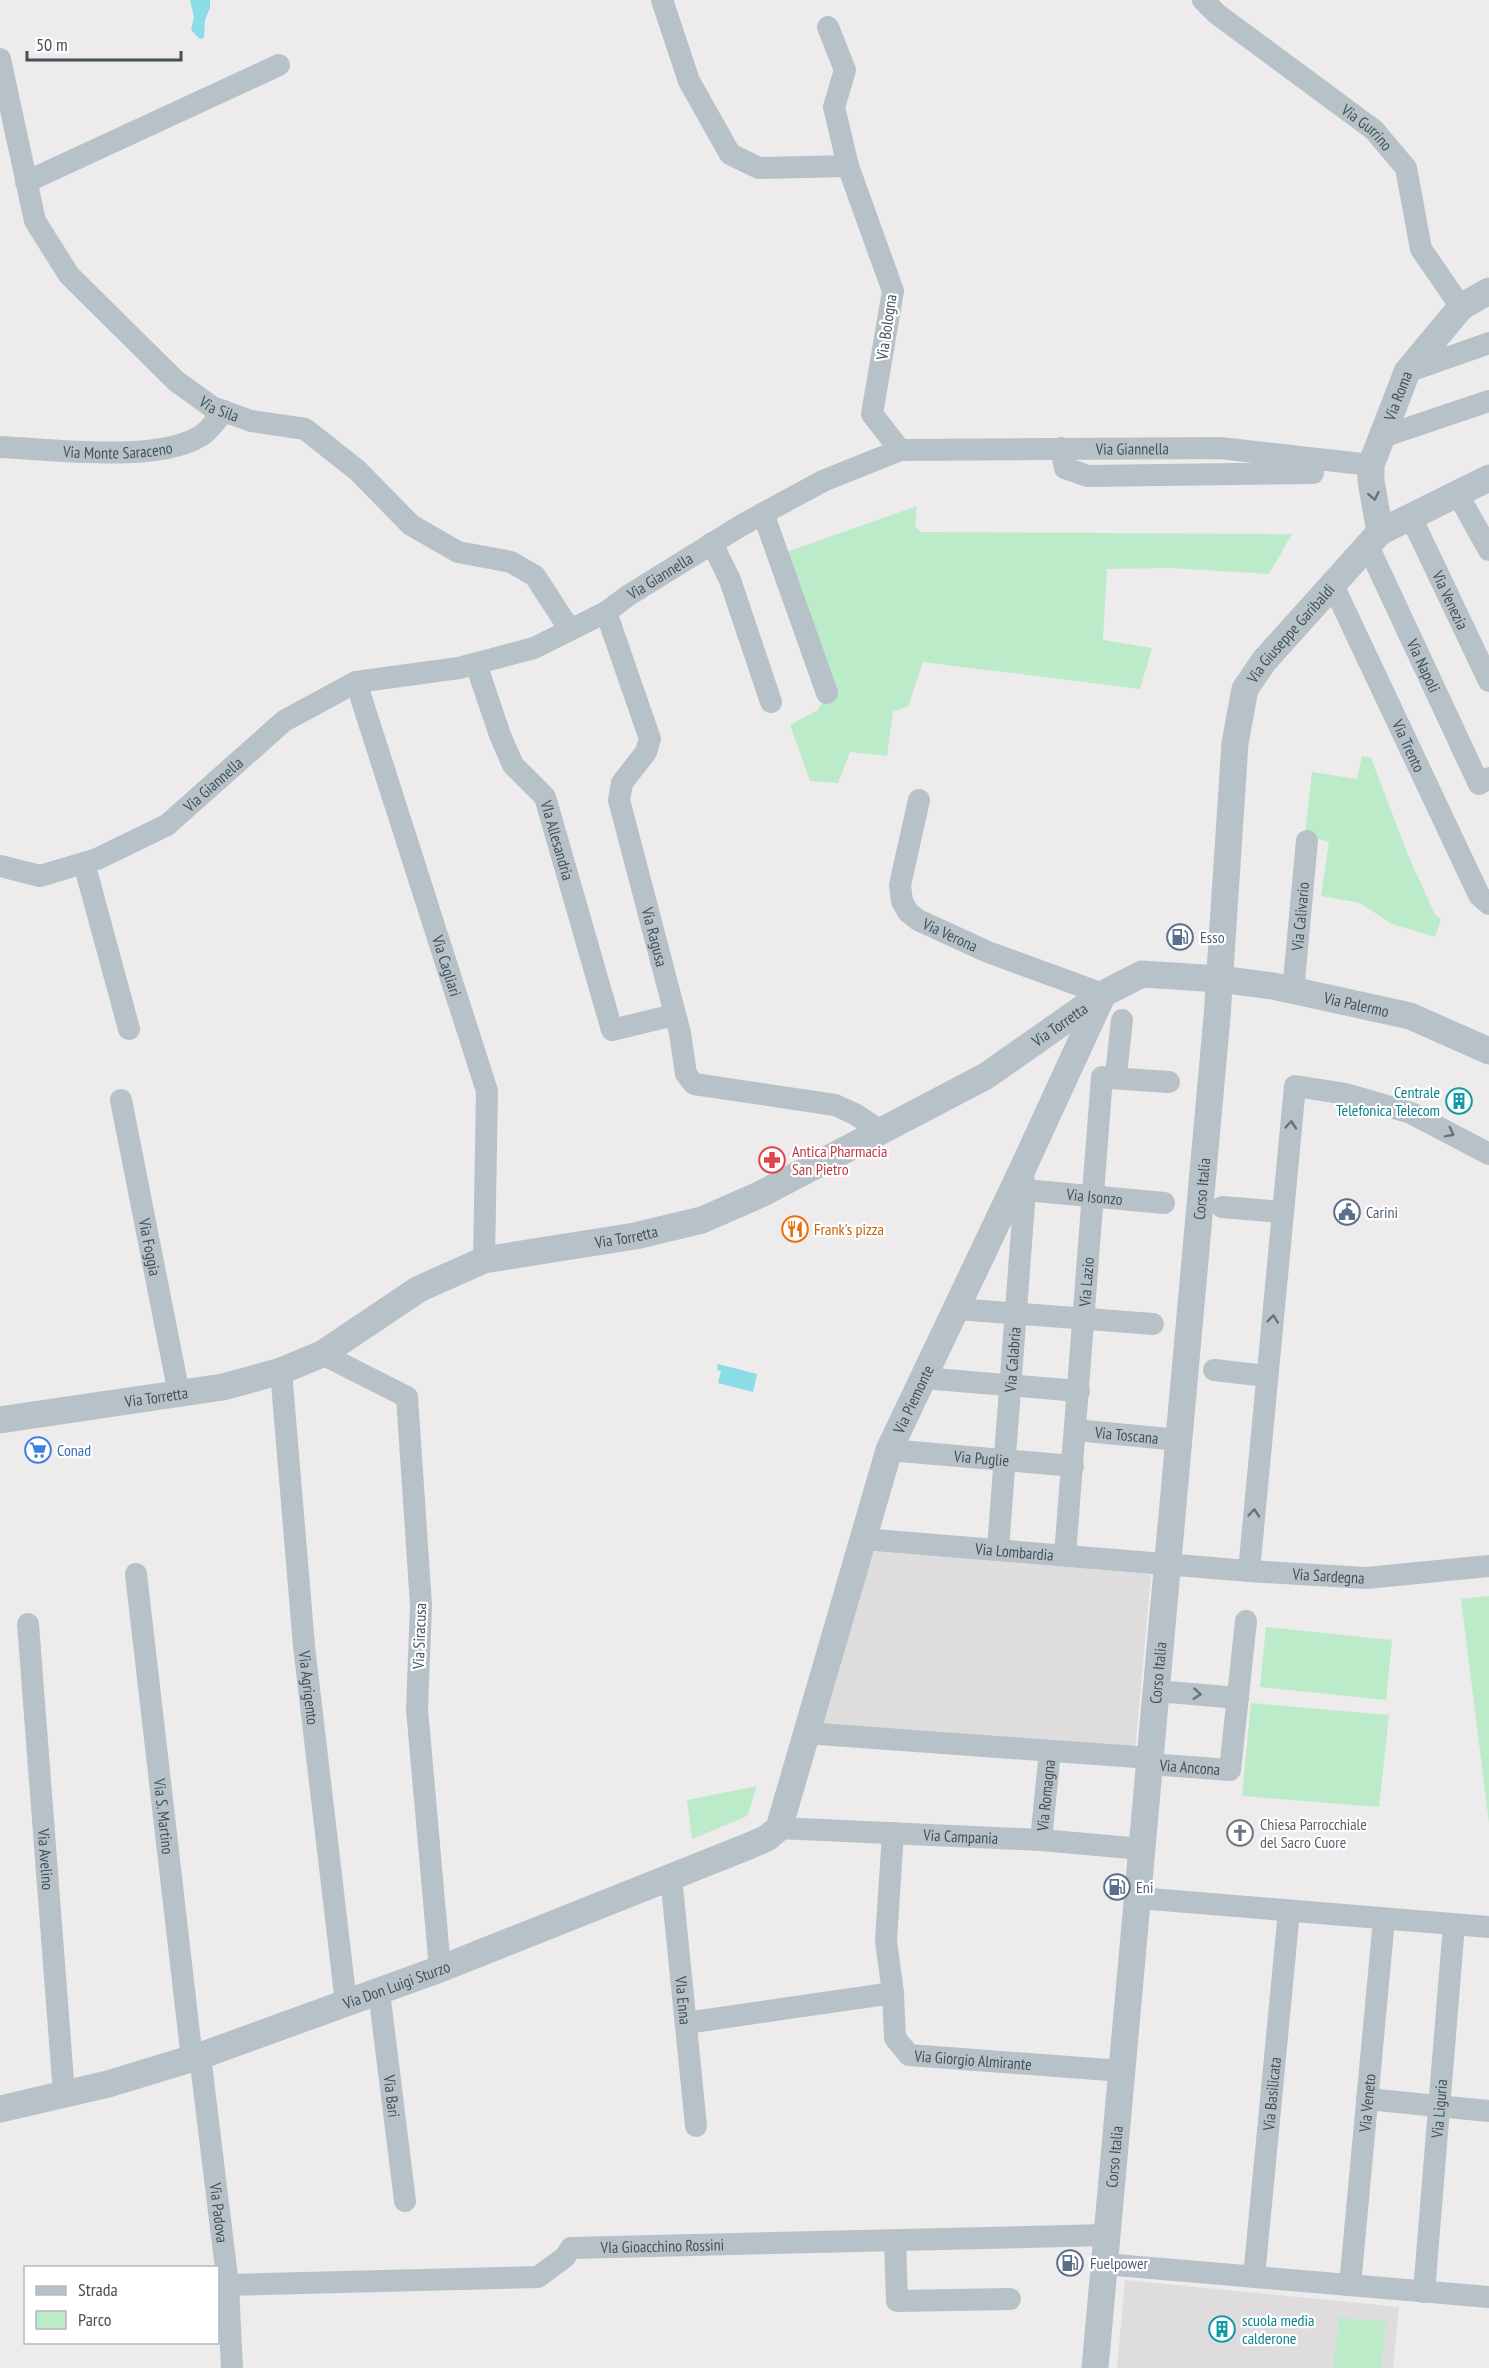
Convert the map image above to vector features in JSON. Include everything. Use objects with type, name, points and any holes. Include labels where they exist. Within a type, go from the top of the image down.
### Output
[{"type":"street","points":[[662,0],[689,81],[730,154],[759,168],[848,166]]},
{"type":"street","name":"Via Gurrino","points":[[1213,5],[1374,130],[1406,168],[1421,249],[1461,307]]},
{"type":"street","name":"Via Bologna","points":[[828,27],[845,70],[834,107],[848,166],[893,291],[872,414],[900,450]]},
{"type":"street","name":"Via Sila","points":[[0,59],[35,221],[69,275],[176,381],[212,407],[250,421],[305,429],[357,470],[411,525],[458,552],[511,562],[535,576],[570,630]]},
{"type":"street","points":[[26,182],[279,65]]},
{"type":"street","name":"Via Roma","points":[[1374,539],[1371,465],[1407,372],[1461,307],[1489,291]]},
{"type":"street","points":[[1407,372],[1489,343]]},
{"type":"street","points":[[1382,437],[1489,401]]},
{"type":"street","name":"Via Monte Saraceno","points":[[0,447],[111,452],[155,451],[181,445],[205,433],[224,411]]},
{"type":"street","points":[[1061,448],[1065,468],[1088,476],[1313,473]]},
{"type":"street","name":"Via Giannella","points":[[0,866],[40,876],[97,859],[167,825],[284,721],[356,682],[459,668],[534,648],[606,612],[629,595],[763,513],[823,481],[900,450],[1220,448],[1371,465]]},
{"type":"street","name":"Via Giuseppe Garibaldi","points":[[1220,979],[1235,743],[1245,689],[1264,661],[1374,539],[1411,517],[1489,478]]},
{"type":"street","points":[[1457,493],[1489,550]]},
{"type":"street","points":[[763,513],[827,693]]},
{"type":"street","name":"Via Venezia","points":[[1411,517],[1489,681]]},
{"type":"street","name":"Via Napoli","points":[[1374,539],[1484,781]]},
{"type":"street","points":[[712,543],[730,580],[771,702]]},
{"type":"street","name":"Via Trento","points":[[1332,583],[1479,896],[1489,904]]},
{"type":"street","name":"Via Ragusa","points":[[606,612],[650,739],[646,752],[622,783],[619,800],[680,1033],[686,1074],[694,1084],[835,1106],[855,1114],[879,1131]]},
{"type":"street","name":"VIa Allesandria","points":[[476,664],[500,735],[513,765],[545,796],[612,1030],[674,1015]]},
{"type":"street","name":"Via Cagliari","points":[[356,682],[487,1091],[484,1260]]},
{"type":"street","name":"Via Verona","points":[[919,800],[900,885],[902,901],[908,912],[918,920],[988,952],[1103,994]]},
{"type":"street","name":"Via Calivario","points":[[1293,991],[1307,841]]},
{"type":"street","points":[[84,863],[129,1029]]},
{"type":"street","name":"Via Torretta","points":[[0,1420],[223,1387],[281,1371],[322,1354],[419,1289],[484,1260],[635,1236],[702,1220],[761,1194],[986,1076],[1103,994],[1142,974],[1220,979]]},
{"type":"street","name":"Via Palermo","points":[[1220,979],[1293,991],[1410,1016],[1489,1051]]},
{"type":"street","name":"Corso Italia","points":[[1095,2368],[1220,979]]},
{"type":"street","name":"Via Piemonte","points":[[779,1828],[889,1450],[957,1309],[1024,1180],[1103,994]]},
{"type":"street","name":"Via Lazio","points":[[1065,1555],[1102,1077],[1110,1078],[1116,1075],[1122,1020]]},
{"type":"street","points":[[1110,1078],[1169,1082]]},
{"type":"street","points":[[1249,1571],[1295,1086],[1346,1095],[1411,1113],[1489,1154]]},
{"type":"street","name":"Via Foggia","points":[[121,1100],[179,1394]]},
{"type":"street","name":"Via Isonzo","points":[[1024,1180],[1091,1197],[1164,1203]]},
{"type":"street","name":"Via Calabria","points":[[998,1549],[1024,1180]]},
{"type":"street","points":[[1222,1207],[1283,1212]]},
{"type":"street","points":[[957,1309],[1153,1324]]},
{"type":"street","name":"Via Siracusa","points":[[322,1354],[407,1397],[421,1605],[417,1709],[440,1970]]},
{"type":"street","points":[[1214,1370],[1267,1376]]},
{"type":"street","name":"Via Agrigento","points":[[281,1371],[304,1646],[346,2003]]},
{"type":"street","points":[[923,1378],[1079,1390]]},
{"type":"street","name":"Via Toscana","points":[[1075,1430],[1179,1440]]},
{"type":"street","name":"Via Puglie","points":[[889,1450],[1073,1466]]},
{"type":"street","name":"Via Lombardia","points":[[862,1539],[1168,1564]]},
{"type":"street","name":"Via Sardegna","points":[[1168,1564],[1366,1578],[1489,1566]]},
{"type":"street","name":"Via S. Martino","points":[[136,1574],[196,2057]]},
{"type":"street","points":[[1156,1691],[1238,1698],[1246,1621]]},
{"type":"street","name":"Via Avelino","points":[[28,1624],[64,2094]]},
{"type":"street","name":"Via Ancona","points":[[805,1733],[1050,1751],[1230,1770],[1238,1698]]},
{"type":"street","name":"Via Romagna","points":[[1041,1840],[1050,1751]]},
{"type":"street","name":"Via Don Luigi Sturzo","points":[[0,2109],[108,2084],[196,2057],[440,1970],[749,1846],[767,1838],[779,1828]]},
{"type":"street","name":"Via Campania","points":[[779,1828],[1041,1840],[1142,1849]]},
{"type":"street","name":"Via Giorgio Almirante","points":[[893,1833],[886,1941],[893,1993],[895,2038],[909,2055],[1122,2071]]},
{"type":"street","name":"VIa Enna","points":[[671,1878],[696,2126]]},
{"type":"street","points":[[1138,1898],[1489,1928]]},
{"type":"street","name":"Via Basilicata","points":[[1254,2277],[1289,1911]]},
{"type":"street","name":"Via Veneto","points":[[1350,2285],[1384,1919]]},
{"type":"street","name":"Via Liguria","points":[[1424,2292],[1454,1925]]},
{"type":"street","name":"Via Bari","points":[[379,1992],[405,2201]]},
{"type":"street","points":[[686,2023],[893,1993]]},
{"type":"street","name":"Via Padova","points":[[196,2057],[228,2285],[232,2368]]},
{"type":"street","points":[[1367,2099],[1489,2111]]},
{"type":"street","name":"VIa Gioacchino Rossini","points":[[228,2285],[538,2277],[565,2257],[571,2248],[1107,2235]]},
{"type":"street","points":[[895,2240],[897,2301],[1010,2299]]},
{"type":"street","points":[[1104,2264],[1489,2297]]},
{"type":"shaded area","points":[[868,1551],[1151,1574],[1135,1752],[820,1727]]},
{"type":"shaded area","points":[[1125,2280],[1399,2307],[1393,2368],[1117,2368]]},
{"type":"green space","points":[[917,506],[915,527],[921,532],[1292,534],[1269,574],[1171,568],[1107,569],[1103,640],[1152,648],[1140,689],[923,662],[908,707],[893,711],[887,756],[850,752],[838,783],[810,781],[790,725],[818,710],[827,693],[778,555]]},
{"type":"green space","points":[[1362,756],[1371,758],[1410,860],[1436,916],[1441,919],[1435,937],[1392,924],[1360,903],[1321,896],[1329,842],[1305,835],[1312,772],[1357,779]]},
{"type":"green space","points":[[1489,1596],[1489,1823],[1461,1599]]},
{"type":"green space","points":[[1266,1627],[1392,1640],[1386,1700],[1260,1687]]},
{"type":"green space","points":[[1251,1703],[1389,1715],[1379,1807],[1242,1796]]},
{"type":"green space","points":[[757,1786],[745,1817],[692,1839],[687,1800]]},
{"type":"green space","points":[[1339,2317],[1386,2322],[1381,2368],[1333,2368]]},
{"type":"water","points":[[190,0],[210,0],[210,8],[205,20],[204,38],[200,39],[191,30],[194,17]]},
{"type":"water","points":[[718,1364],[757,1374],[753,1392],[718,1383],[721,1371],[717,1370]]},
{"type":"place","name":"Esso","points":[[1180,937]]},
{"type":"place","name":"Centrale Telefonica Telecom","points":[[1459,1101]]},
{"type":"place","name":"Antica Pharmacia San Pietro","points":[[772,1160]]},
{"type":"place","name":"Carini","points":[[1347,1212]]},
{"type":"place","name":"Frank's pizza","points":[[795,1229]]},
{"type":"place","name":"Conad","points":[[38,1450]]},
{"type":"place","name":"Chiesa Parrocchiale del Sacro Cuore","points":[[1240,1833]]},
{"type":"place","name":"Eni","points":[[1117,1887]]},
{"type":"place","name":"Fuelpower","points":[[1070,2263]]},
{"type":"place","name":"scuola media calderone","points":[[1222,2329]]}]
